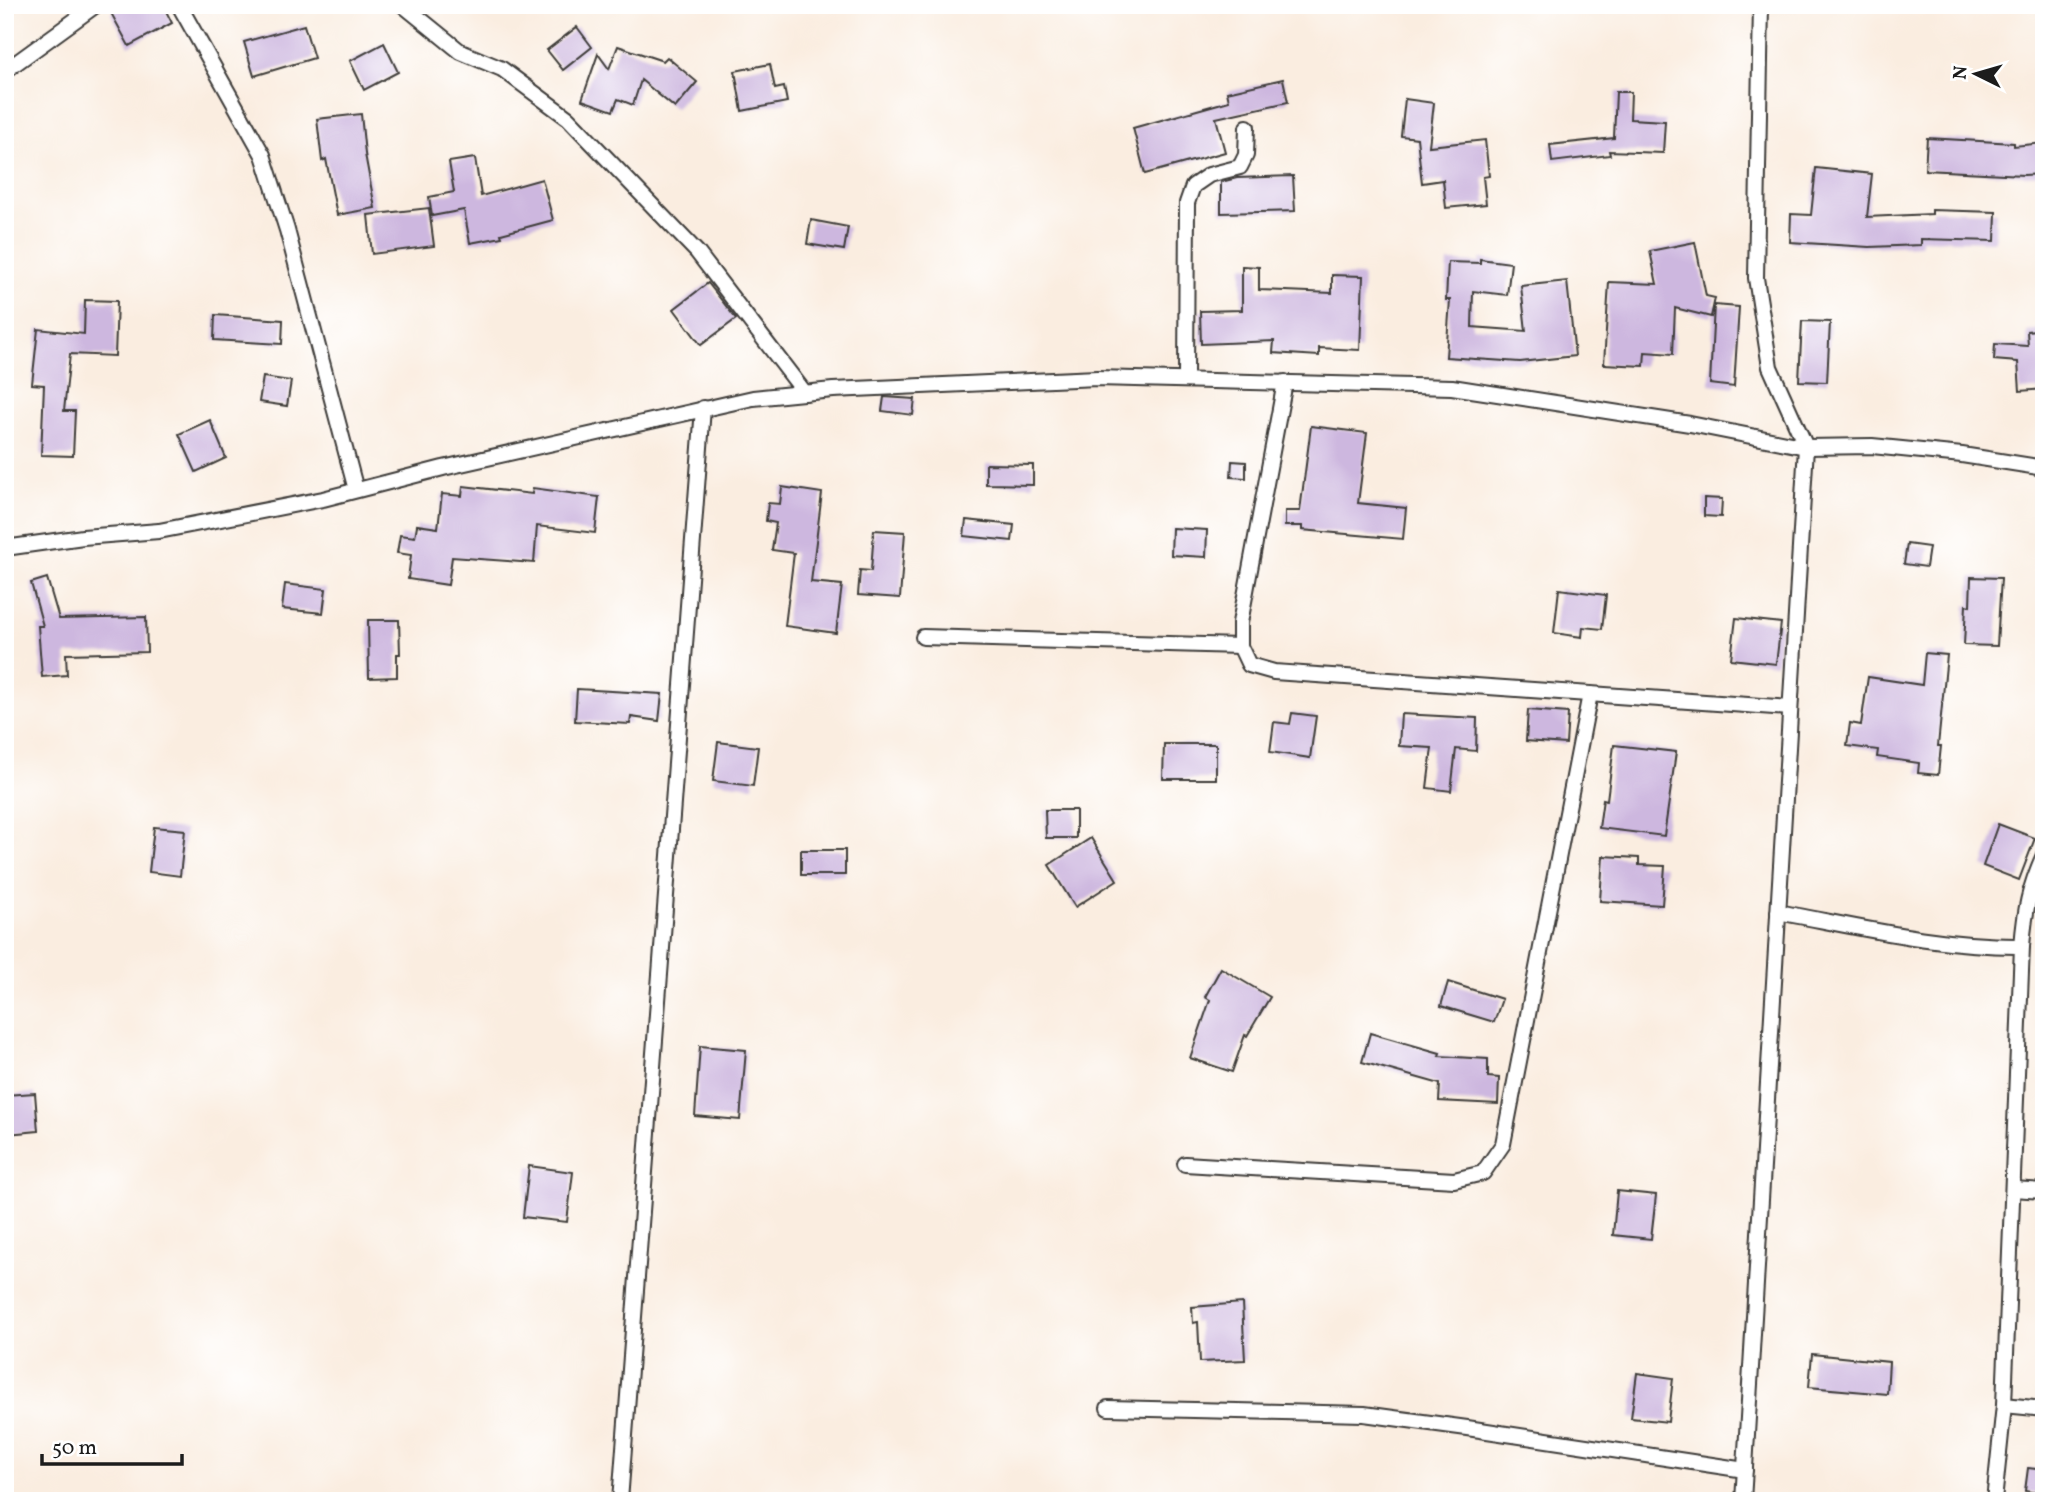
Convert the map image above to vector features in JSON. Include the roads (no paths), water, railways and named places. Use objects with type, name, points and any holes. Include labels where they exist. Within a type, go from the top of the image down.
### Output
[{"type":"street","points":[[5,71],[96,5]]},
{"type":"street","points":[[179,5],[263,155],[356,490]]},
{"type":"street","points":[[404,5],[461,52],[502,69],[569,118],[697,252],[805,393]]},
{"type":"street","points":[[1743,1501],[1806,447],[1770,368],[1756,278],[1760,5]]},
{"type":"street","points":[[1186,380],[1187,203],[1193,186],[1209,175],[1240,167],[1247,155],[1247,127]]},
{"type":"street","points":[[5,548],[83,537],[159,531],[323,499],[443,468],[753,397],[1097,378],[1452,387],[1676,422],[1806,447],[1872,446],[1962,454],[2044,468]]},
{"type":"street","points":[[1284,382],[1240,623],[1240,646],[1249,666],[1274,672],[1790,708]]},
{"type":"street","points":[[620,1501],[703,408]]},
{"type":"street","points":[[923,637],[1240,646]]},
{"type":"street","points":[[1185,1164],[1454,1180],[1483,1173],[1503,1144],[1590,694]]},
{"type":"street","points":[[1994,1501],[2004,1405],[2022,946],[2025,908],[2033,879],[2044,855]]},
{"type":"street","points":[[1778,912],[1909,936],[1969,944],[2022,946]]},
{"type":"street","points":[[2013,1189],[2044,1191]]},
{"type":"street","points":[[2004,1405],[2044,1409]]},
{"type":"street","points":[[1108,1408],[1364,1414],[1745,1470]]}]
